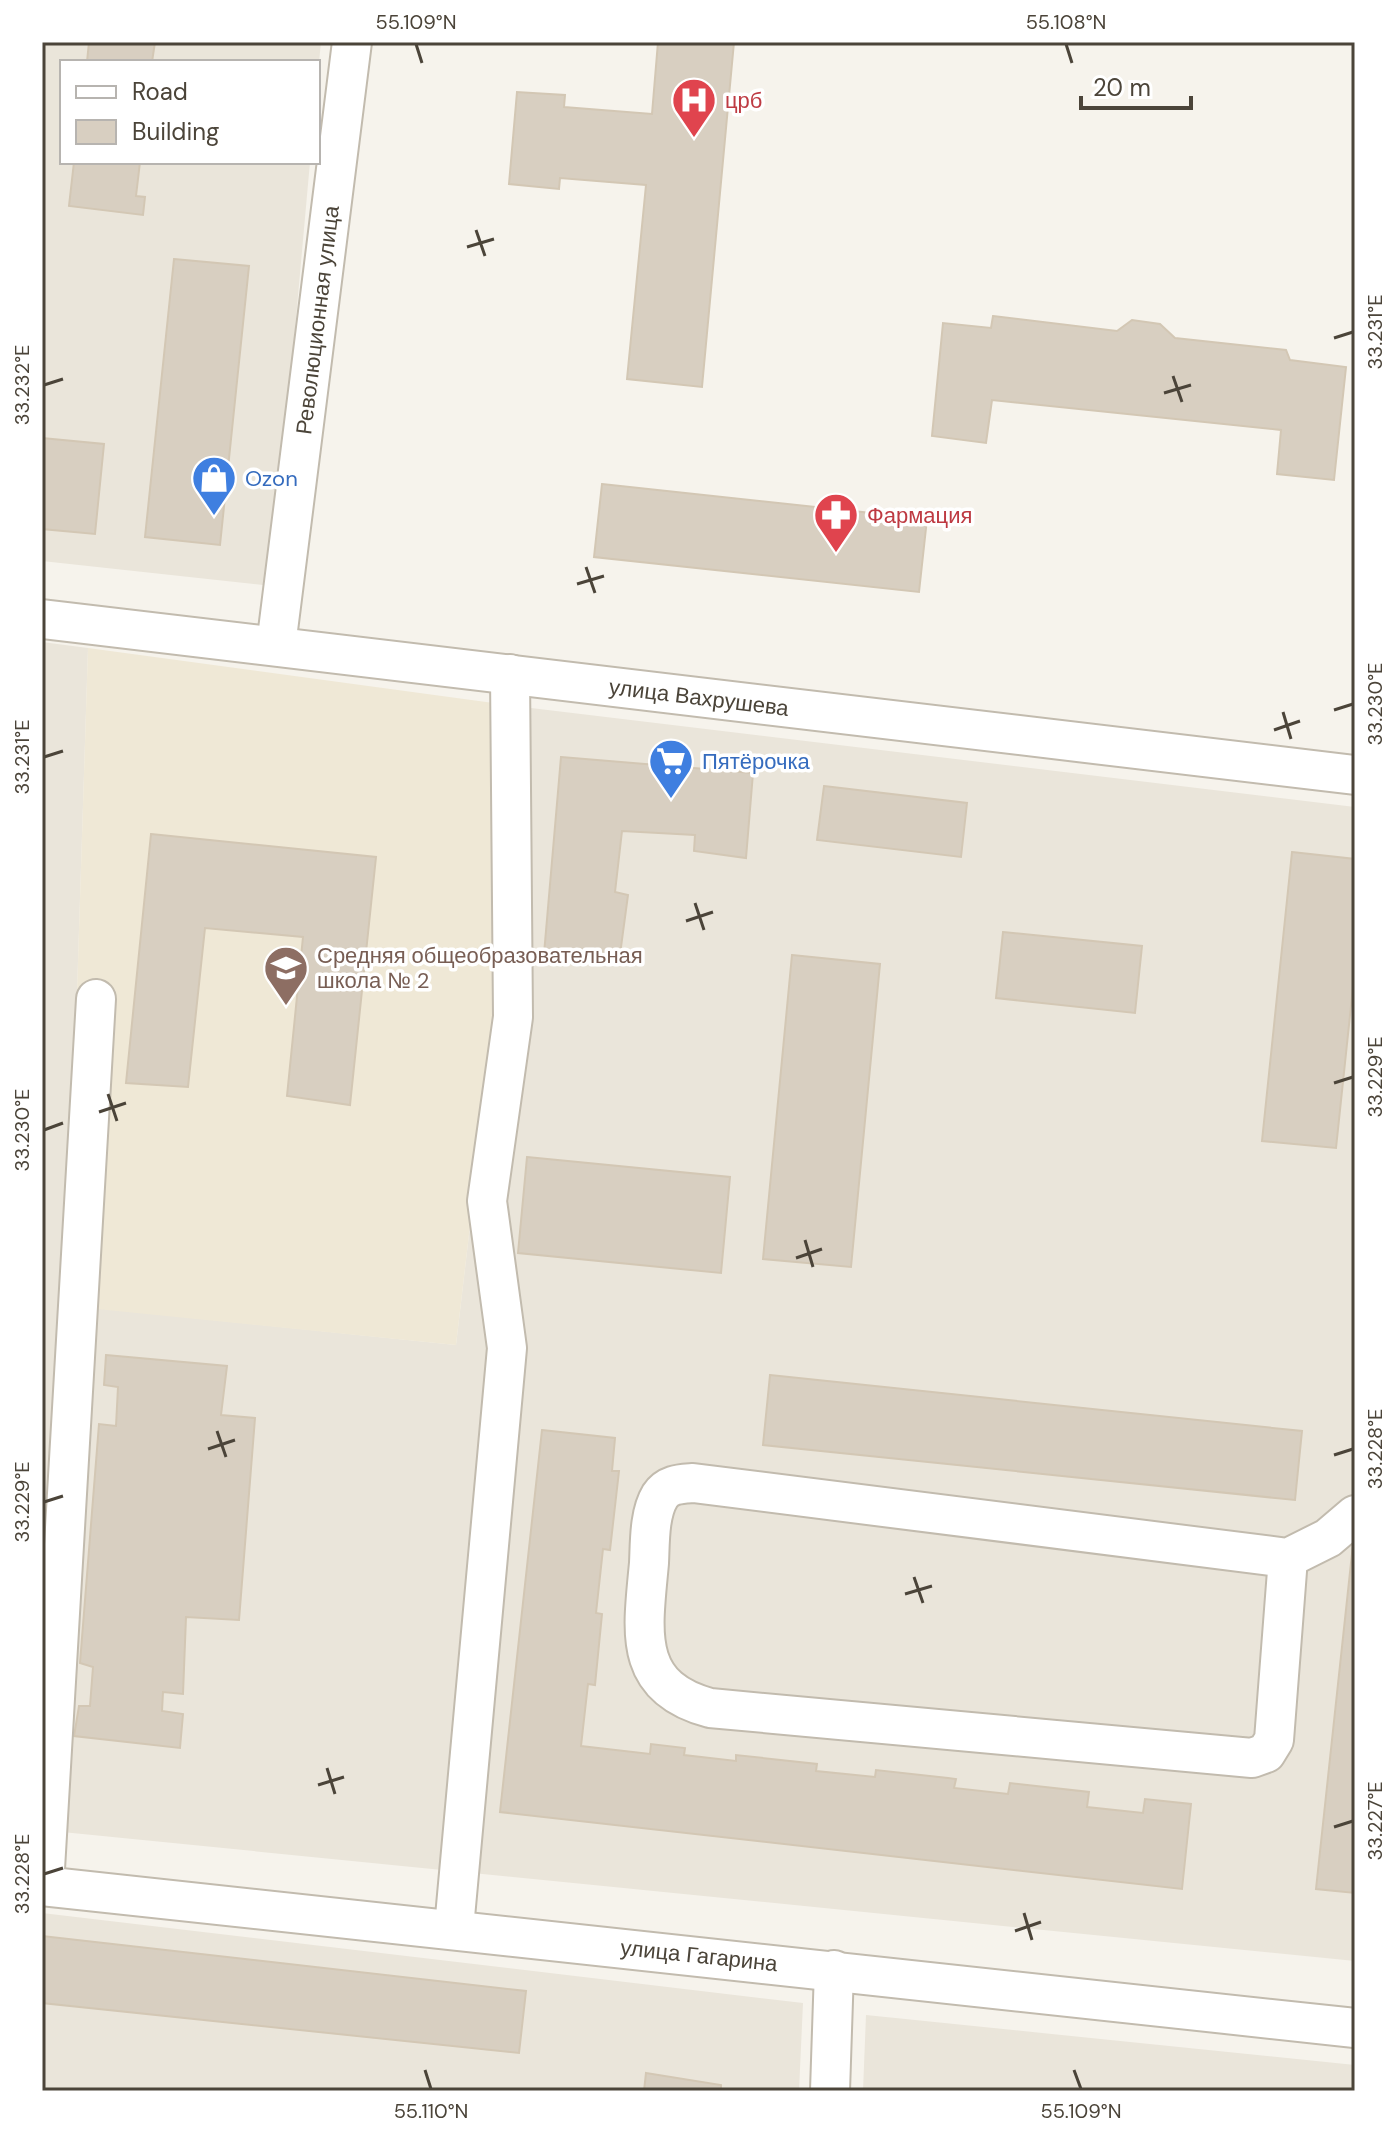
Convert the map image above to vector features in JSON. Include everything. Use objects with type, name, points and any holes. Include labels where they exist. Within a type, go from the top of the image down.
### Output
[{"type":"street","name":"Революционная улица","points":[[276,646],[352,42]]},
{"type":"street","name":"улица Вахрушева","points":[[42,619],[1355,775]]},
{"type":"street","points":[[454,1928],[507,1348],[487,1201],[513,1017],[510,674]]},
{"type":"street","points":[[43,1886],[96,999]]},
{"type":"street","points":[[1288,1558],[1274,1740],[1266,1753],[1252,1758],[710,1708],[683,1701],[661,1682],[649,1665],[643,1631],[652,1524],[660,1496],[674,1484],[693,1483],[1288,1558],[1328,1538],[1355,1515]]},
{"type":"street","name":"улица Гагарина","points":[[43,1886],[454,1928],[1355,2028]]},
{"type":"street","points":[[830,2091],[834,1970]]},
{"type":"shaded area","points":[[42,42],[321,42],[319,60],[60,60],[60,164],[310,164],[272,586],[42,561]]},
{"type":"shaded area","points":[[42,642],[88,648],[67,1305],[456,1345],[531,708],[1355,807],[1355,1961],[42,1830]]},
{"type":"shaded area","name":"Средняя общеобразовательная школа № 2","points":[[88,648],[531,708],[456,1345],[67,1306]]},
{"type":"shaded area","points":[[42,1913],[803,2003],[799,2091],[42,2091]]},
{"type":"shaded area","points":[[866,2015],[1355,2065],[1355,2091],[863,2091]]},
{"type":"building","points":[[89,42],[155,42],[152,60],[87,60]]},
{"type":"building","points":[[658,42],[734,42],[702,387],[627,379],[646,185],[560,178],[559,189],[509,184],[517,92],[565,95],[564,107],[652,114]]},
{"type":"building","points":[[74,164],[140,164],[136,196],[145,197],[143,215],[69,206]]},
{"type":"building","points":[[174,259],[249,266],[220,545],[145,537]]},
{"type":"building","points":[[993,316],[1117,331],[1132,320],[1160,324],[1175,338],[1286,350],[1290,360],[1346,367],[1334,480],[1277,474],[1281,430],[992,400],[986,443],[932,436],[943,323],[991,328]]},
{"type":"building","points":[[42,438],[104,444],[95,534],[42,529]]},
{"type":"building","points":[[602,484],[927,519],[919,592],[594,557]]},
{"type":"building","points":[[561,757],[753,773],[746,858],[694,851],[695,835],[622,831],[615,892],[628,895],[619,962],[544,954]]},
{"type":"building","points":[[824,786],[967,803],[961,857],[817,840]]},
{"type":"building","points":[[151,834],[376,857],[350,1105],[287,1096],[303,937],[205,928],[188,1087],[126,1083]]},
{"type":"building","points":[[1292,852],[1355,859],[1355,968],[1336,1148],[1262,1141]]},
{"type":"building","points":[[1003,932],[1142,946],[1135,1013],[996,998]]},
{"type":"building","points":[[792,955],[880,964],[851,1267],[763,1259]]},
{"type":"building","points":[[527,1157],[730,1177],[721,1273],[518,1253]]},
{"type":"building","points":[[106,1355],[227,1366],[221,1415],[255,1418],[239,1620],[186,1617],[183,1694],[163,1692],[162,1711],[183,1714],[180,1748],[74,1736],[79,1706],[90,1706],[93,1667],[80,1663],[99,1424],[116,1426],[118,1387],[104,1385]]},
{"type":"building","points":[[770,1375],[1302,1431],[1295,1500],[763,1445]]},
{"type":"building","points":[[542,1430],[615,1438],[612,1471],[619,1471],[610,1550],[603,1549],[596,1613],[602,1614],[595,1685],[588,1684],[581,1746],[650,1754],[651,1744],[685,1748],[684,1755],[736,1761],[736,1755],[817,1764],[816,1771],[875,1777],[876,1770],[956,1779],[954,1788],[1008,1794],[1010,1783],[1089,1792],[1087,1807],[1143,1813],[1145,1799],[1191,1804],[1182,1889],[500,1812]]},
{"type":"building","points":[[1355,1535],[1355,1893],[1316,1889]]},
{"type":"building","points":[[42,1936],[526,1991],[519,2053],[42,2003]]},
{"type":"building","points":[[646,2073],[721,2085],[721,2091],[644,2091]]},
{"type":"place","name":"црб","points":[[694,139]]},
{"type":"place","name":"Ozon","points":[[214,517]]},
{"type":"place","name":"Фармация","points":[[836,554]]},
{"type":"place","name":"Пятёрочка","points":[[671,800]]},
{"type":"place","name":"Средняя общеобразовательная школа № 2","points":[[286,1007]]}]
